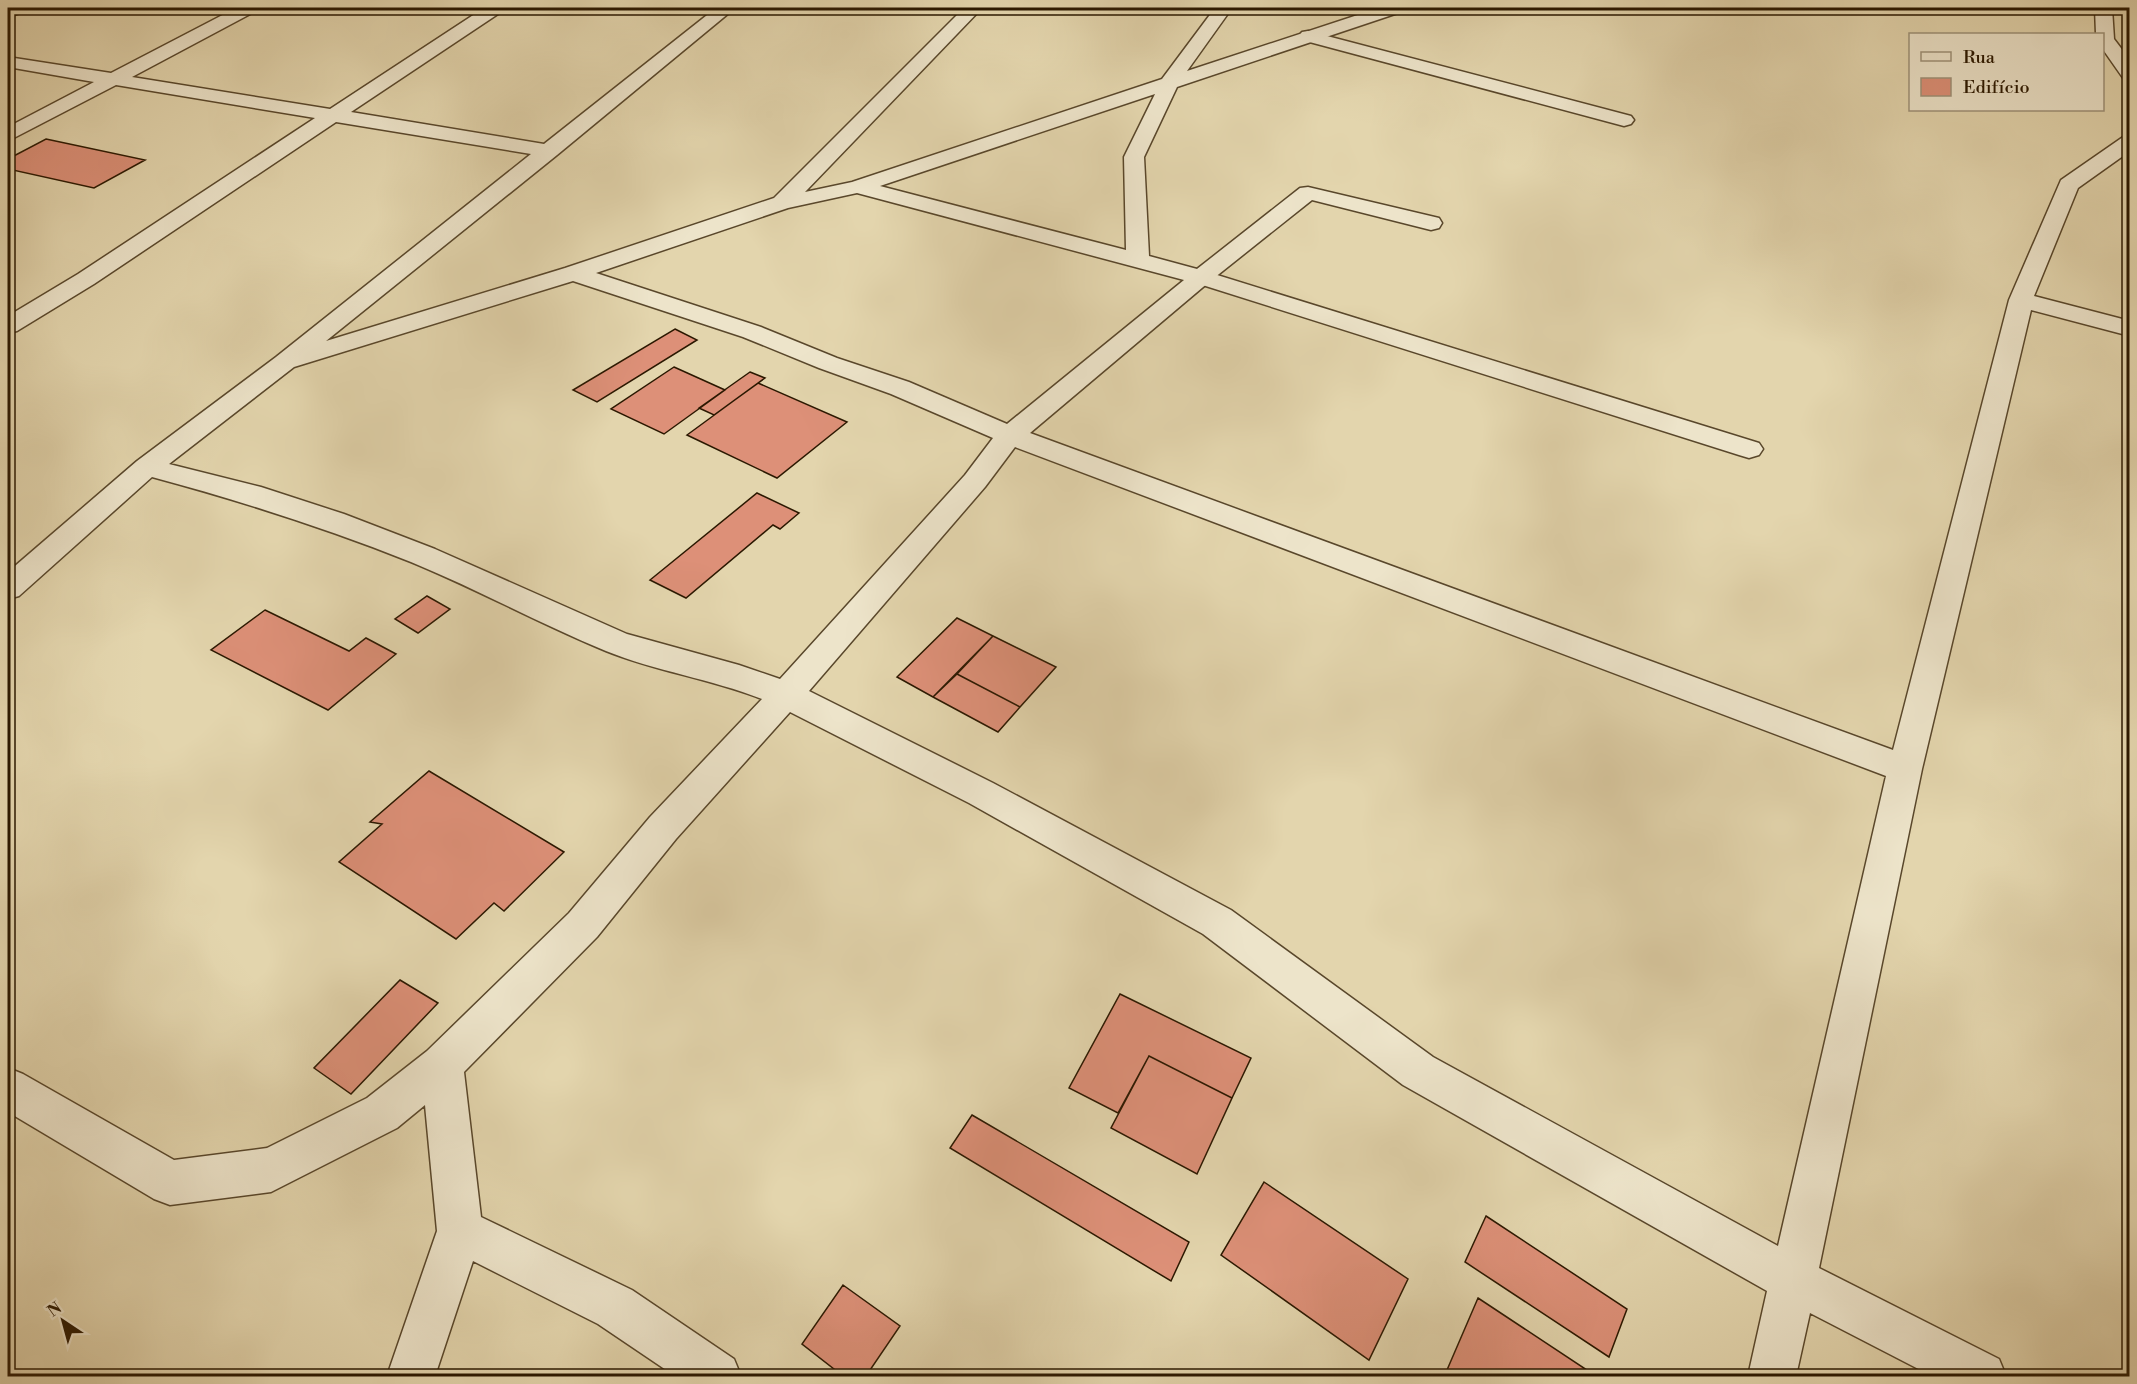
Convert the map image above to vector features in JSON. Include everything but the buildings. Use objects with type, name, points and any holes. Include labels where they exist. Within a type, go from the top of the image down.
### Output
[{"type":"street","points":[[8,12],[17,8]]},
{"type":"street","points":[[8,135],[248,8]]},
{"type":"street","points":[[8,326],[87,279],[495,8]]},
{"type":"street","points":[[8,588],[147,467],[285,362],[726,8]]},
{"type":"street","points":[[783,203],[973,8]]},
{"type":"street","points":[[1138,260],[1134,158],[1171,80],[1223,8]]},
{"type":"street","points":[[285,362],[573,273],[783,203],[857,187],[1171,80],[1395,8]]},
{"type":"street","points":[[2103,8],[2105,39],[2130,74]]},
{"type":"street","points":[[1308,36],[1624,120]]},
{"type":"street","points":[[8,62],[550,151]]},
{"type":"street","points":[[1772,1377],[1905,769],[2021,300],[2069,185],[2130,141]]},
{"type":"street","points":[[857,187],[1202,277],[1749,449]]},
{"type":"street","points":[[8,1089],[170,1184],[270,1170],[382,1113],[442,1065],[584,925],[663,828],[926,539],[1010,435],[1202,277],[1308,194],[1431,223]]},
{"type":"street","points":[[573,273],[752,332],[828,363],[900,388],[1010,435],[1905,769]]},
{"type":"street","points":[[2021,300],[2130,329]]},
{"type":"street","points":[[147,467],[252,494],[334,521],[424,556],[618,643],[739,677],[786,695],[981,793],[1217,922],[1418,1071],[1792,1280],[1982,1377]]},
{"type":"street","points":[[411,1377],[460,1231],[442,1065]]},
{"type":"street","points":[[460,1231],[615,1307],[717,1377]]}]
